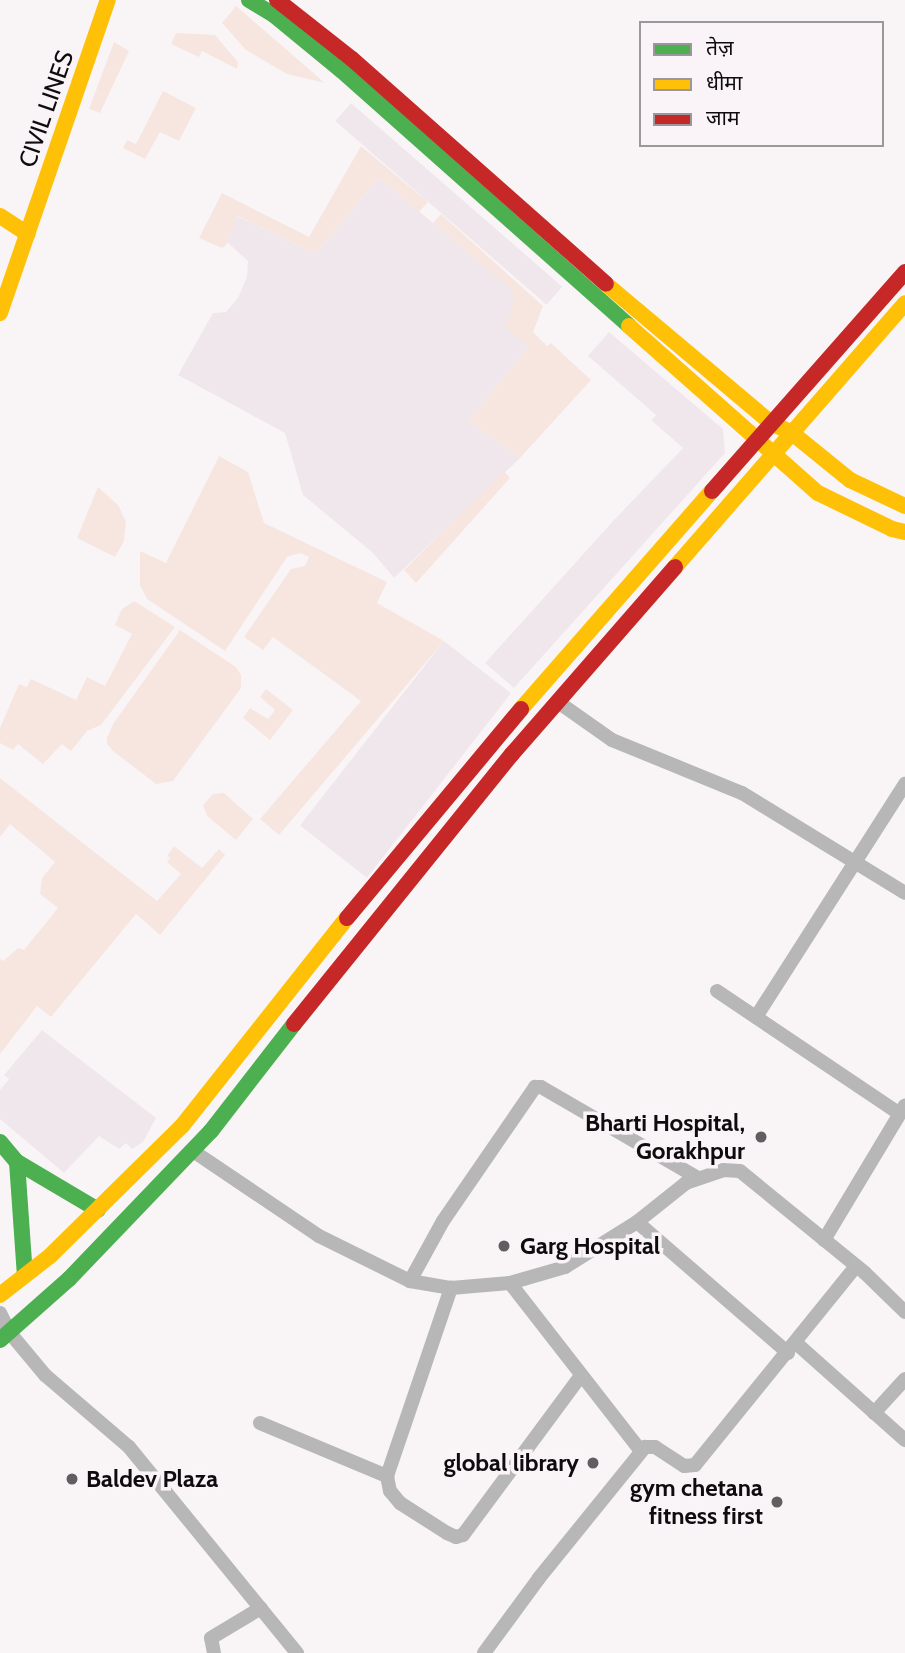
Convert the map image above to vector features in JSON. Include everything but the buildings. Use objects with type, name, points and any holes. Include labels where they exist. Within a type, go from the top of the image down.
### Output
[{"type":"main road","name":"CIVIL LINES","points":[[0,313],[108,0]]},
{"type":"main road","points":[[249,0],[274,15],[341,70],[818,493],[892,529],[905,532]]},
{"type":"main road","points":[[277,0],[352,59],[641,315],[771,423],[792,433],[850,481],[905,506]]},
{"type":"main road","points":[[0,216],[27,234]]},
{"type":"main road","points":[[0,1296],[98,1210],[182,1126],[343,923],[527,702],[905,272]]},
{"type":"main road","points":[[5,1336],[69,1279],[193,1151],[362,937],[546,715],[905,303]]},
{"type":"main road","points":[[527,702],[546,715]]},
{"type":"main road","points":[[343,923],[362,937]]},
{"type":"main road","points":[[0,1143],[18,1162],[98,1210]]},
{"type":"main road","points":[[18,1162],[25,1275]]},
{"type":"street","points":[[558,702],[612,740],[742,793],[905,892]]},
{"type":"street","points":[[756,1017],[905,784]]},
{"type":"street","points":[[717,991],[902,1110],[824,1240]]},
{"type":"street","points":[[410,1281],[443,1221],[535,1087],[541,1087],[698,1178]]},
{"type":"street","points":[[193,1151],[312,1231],[410,1281],[451,1288],[510,1283],[565,1267],[637,1222],[698,1178],[723,1170],[740,1171],[856,1266],[905,1312]]},
{"type":"street","points":[[637,1222],[905,1440]]},
{"type":"street","points":[[484,1653],[539,1578],[641,1451],[645,1447],[655,1447],[684,1466],[695,1465],[856,1266]]},
{"type":"street","points":[[510,1283],[580,1377],[641,1451]]},
{"type":"street","points":[[451,1288],[387,1476],[390,1491],[400,1503],[447,1533],[463,1535],[580,1377]]},
{"type":"street","points":[[0,1313],[5,1336],[45,1375],[130,1447],[298,1653]]},
{"type":"street","points":[[874,1413],[905,1379]]},
{"type":"street","points":[[260,1423],[387,1476]]},
{"type":"street","points":[[214,1653],[211,1638],[261,1608]]},
{"type":"shaded area","points":[[236,6],[325,83],[287,74],[246,50],[222,23]]},
{"type":"shaded area","points":[[176,33],[215,35],[238,62],[237,69],[202,51],[199,57],[171,44]]},
{"type":"shaded area","points":[[114,42],[129,51],[100,113],[89,109]]},
{"type":"shaded area","points":[[163,91],[196,108],[179,141],[160,132],[145,159],[123,148],[127,140],[136,144]]},
{"type":"shaded area","points":[[351,103],[562,287],[547,305],[335,121]]},
{"type":"shaded area","points":[[361,146],[428,202],[419,212],[379,178],[315,254],[238,216],[226,245],[222,248],[199,238],[222,193],[309,237]]},
{"type":"shaded area","points":[[379,178],[511,288],[529,346],[469,421],[520,458],[394,578],[373,553],[303,495],[285,433],[178,375],[213,313],[226,312],[238,298],[247,277],[248,261],[227,242],[237,216],[315,254]]},
{"type":"shaded area","points":[[441,214],[543,306],[533,332],[547,346],[551,343],[591,380],[520,458],[469,421],[529,346],[505,327],[514,305],[511,289],[433,223]]},
{"type":"shaded area","points":[[609,332],[723,429],[725,453],[514,688],[485,663],[683,448],[651,420],[656,415],[588,356]]},
{"type":"shaded area","points":[[219,456],[248,472],[264,523],[387,582],[377,603],[444,641],[279,835],[260,819],[361,701],[273,637],[263,650],[244,637],[291,569],[305,566],[309,557],[300,553],[287,557],[225,651],[147,599],[140,585],[140,551],[166,563]]},
{"type":"shaded area","points":[[504,471],[510,478],[416,583],[404,570]]},
{"type":"shaded area","points":[[98,487],[118,505],[126,522],[124,541],[115,557],[77,538]]},
{"type":"shaded area","points":[[134,601],[175,627],[101,725],[87,731],[71,751],[62,744],[43,764],[18,744],[13,750],[0,743],[0,728],[19,684],[27,687],[31,679],[76,700],[87,677],[105,686],[132,634],[115,625],[122,609]]},
{"type":"shaded area","points":[[180,630],[236,667],[241,675],[241,688],[173,781],[156,784],[113,751],[107,744],[107,738],[113,724]]},
{"type":"shaded area","points":[[444,641],[511,693],[367,878],[300,825]]},
{"type":"shaded area","points":[[266,689],[293,710],[270,740],[243,718],[250,708],[268,719],[275,710],[260,697]]},
{"type":"shaded area","points":[[0,778],[157,901],[181,874],[167,862],[170,858],[167,856],[174,846],[202,868],[219,849],[225,855],[160,935],[136,914],[51,1017],[37,1006],[0,1054],[0,959],[3,961],[18,948],[24,950],[58,908],[40,894],[42,878],[55,862],[10,824],[0,837]]},
{"type":"shaded area","points":[[224,793],[253,819],[236,840],[207,816],[203,805],[213,794]]},
{"type":"shaded area","points":[[42,1030],[156,1118],[143,1142],[132,1149],[126,1143],[119,1149],[99,1136],[64,1173],[0,1119],[0,1090],[9,1079],[4,1075]]},
{"type":"traffic: fast","points":[[249,0],[274,15],[341,70],[629,326]]},
{"type":"traffic: fast","points":[[0,1340],[69,1279],[211,1131],[294,1024]]},
{"type":"traffic: fast","points":[[0,1142],[17,1162],[98,1210]]},
{"type":"traffic: fast","points":[[17,1162],[25,1275]]},
{"type":"traffic: slow","points":[[0,313],[108,0]]},
{"type":"traffic: slow","points":[[0,216],[28,234]]},
{"type":"traffic: slow","points":[[606,284],[771,423],[792,433],[850,480],[905,506]]},
{"type":"traffic: slow","points":[[675,567],[905,303]]},
{"type":"traffic: slow","points":[[629,326],[818,493],[892,529],[905,532]]},
{"type":"traffic: slow","points":[[521,709],[712,491]]},
{"type":"traffic: slow","points":[[0,1295],[50,1256],[182,1126],[347,918]]},
{"type":"traffic: jam","points":[[277,0],[352,59],[606,284]]},
{"type":"traffic: jam","points":[[712,491],[905,272]]},
{"type":"traffic: jam","points":[[294,1024],[512,754],[675,567]]},
{"type":"traffic: jam","points":[[347,918],[521,709]]},
{"type":"place","name":"Bharti Hospital, Gorakhpur","points":[[761,1137]]},
{"type":"place","name":"Garg Hospital","points":[[504,1246]]},
{"type":"place","name":"global library","points":[[593,1463]]},
{"type":"place","name":"Baldev Plaza","points":[[72,1479]]},
{"type":"place","name":"gym chetana fitness first","points":[[777,1502]]}]
